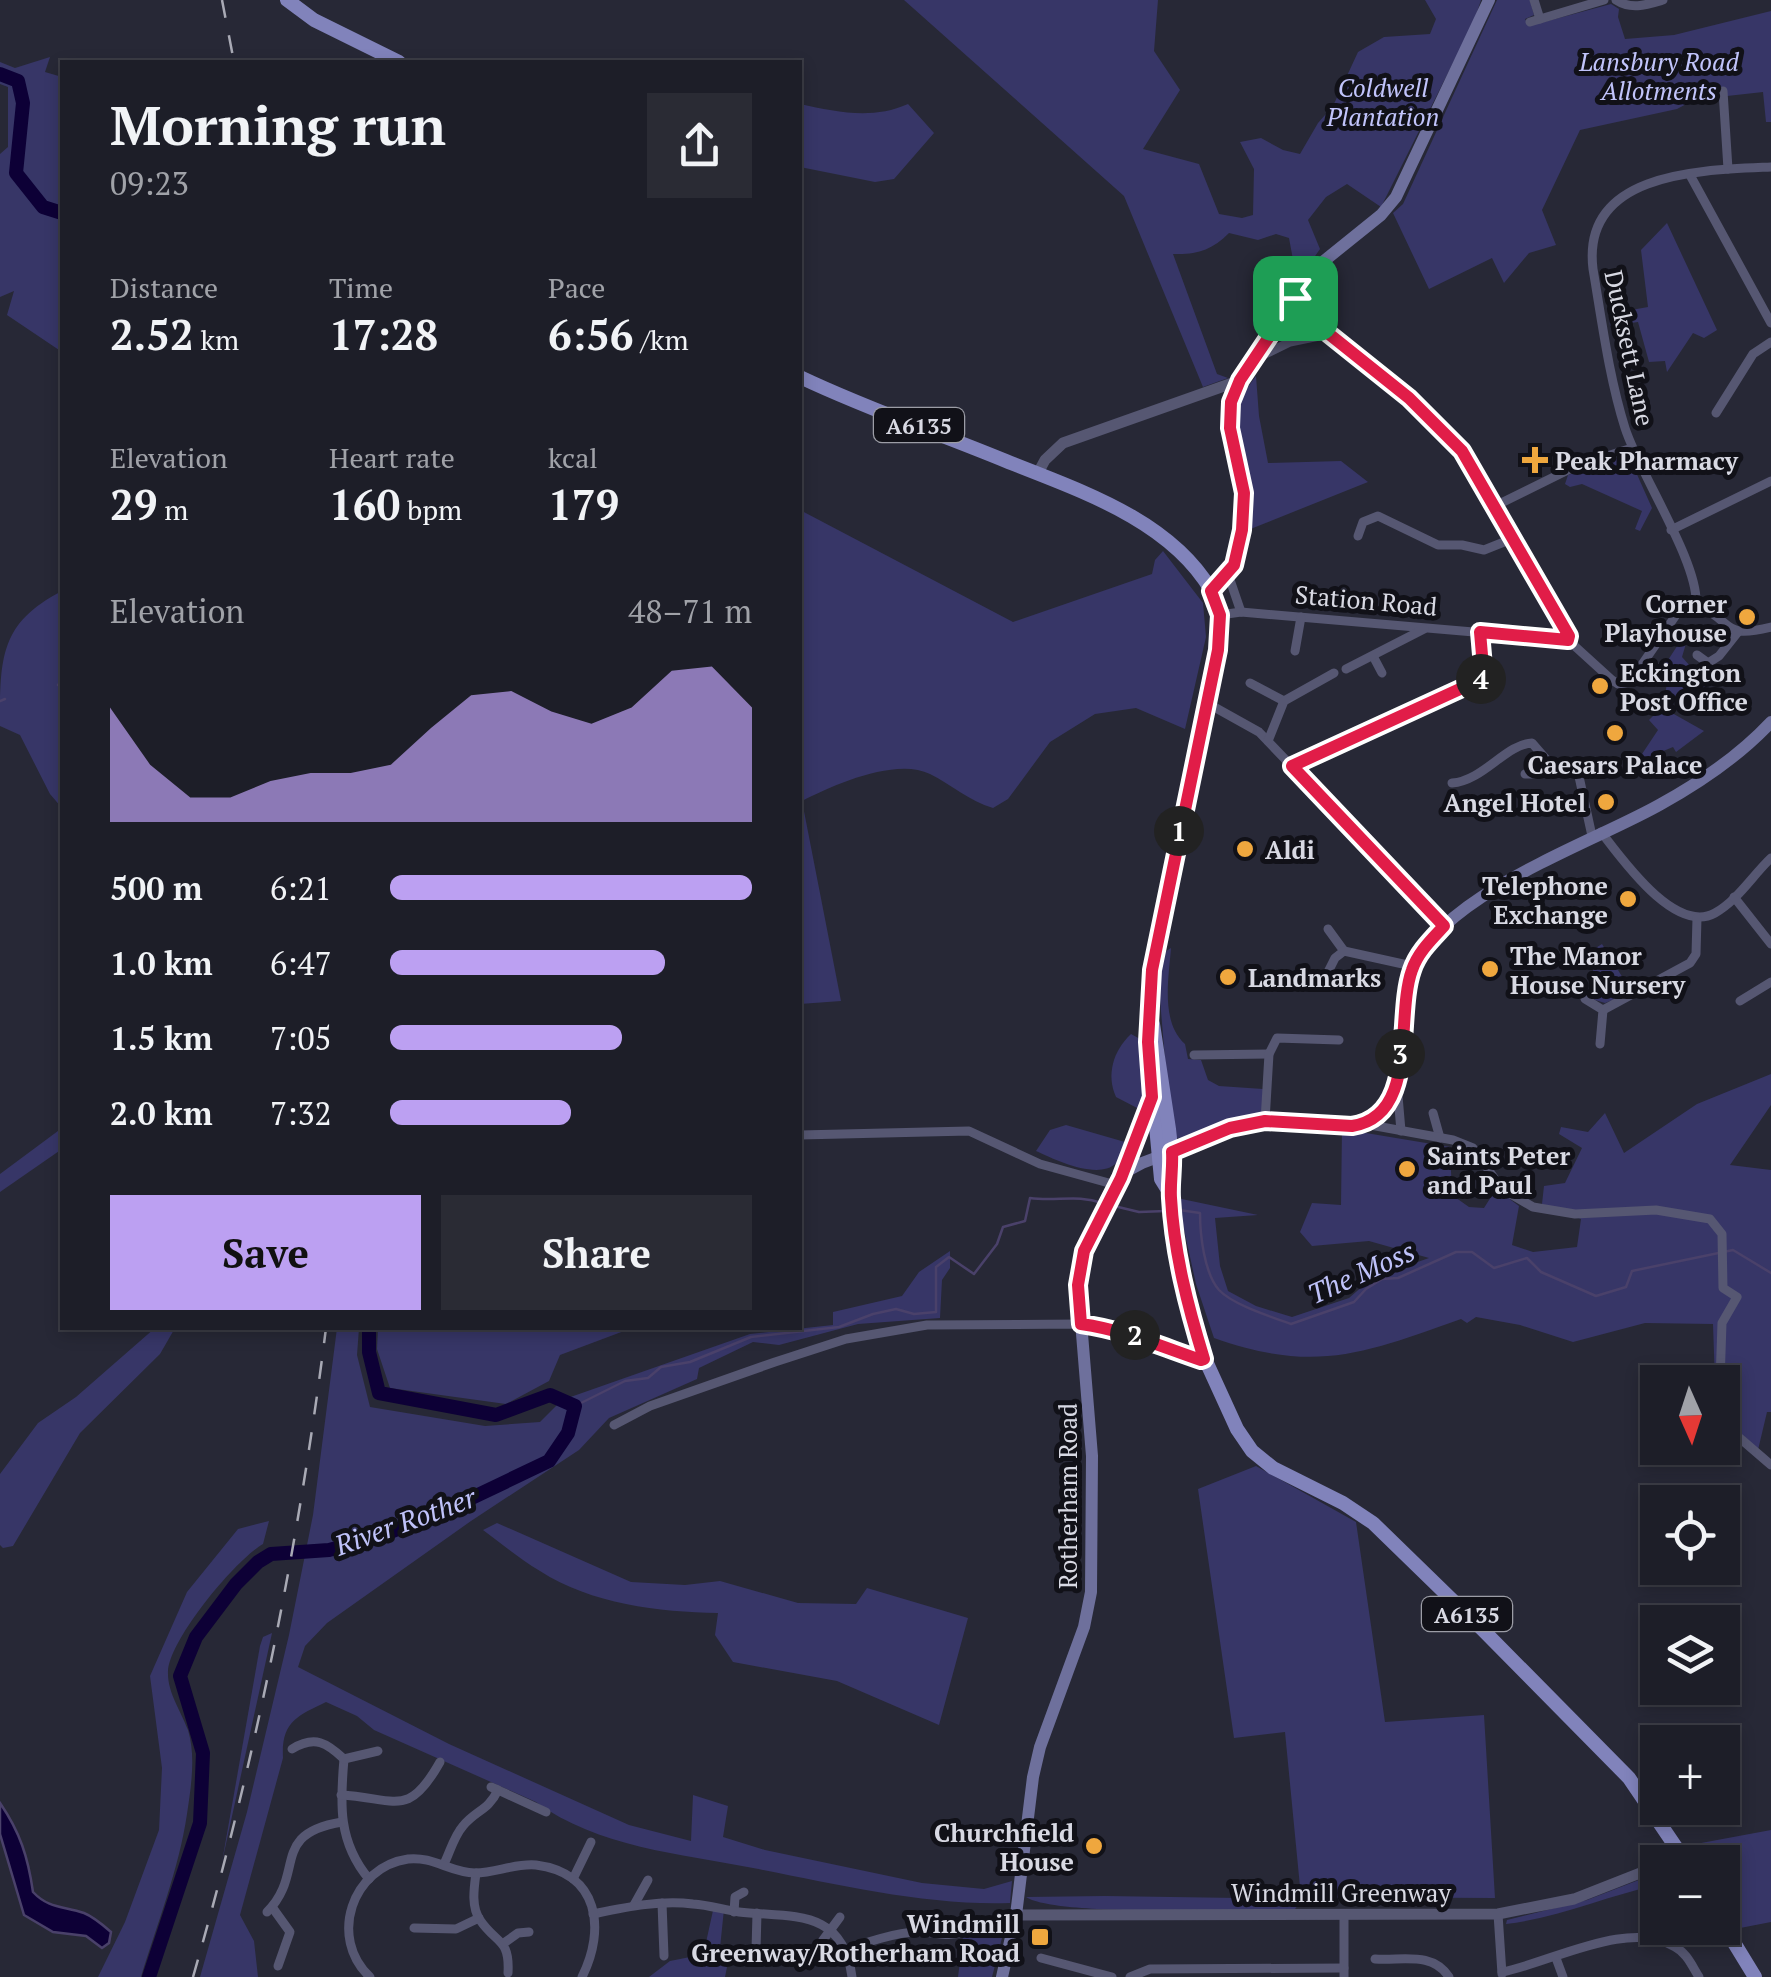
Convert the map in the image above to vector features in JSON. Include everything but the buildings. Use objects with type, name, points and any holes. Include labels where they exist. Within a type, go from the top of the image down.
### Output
[{"type":"main road","points":[[287,0],[314,20],[394,60]]},
{"type":"main road","points":[[1211,591],[1236,559],[1243,510],[1244,493],[1229,414],[1240,380],[1322,260],[1381,214],[1396,197],[1490,0]]},
{"type":"main road","name":"A6135","points":[[802,377],[1038,473],[1145,524],[1174,547],[1211,591],[1220,615],[1218,650],[1152,970],[1148,1042],[1152,1097],[1165,1154]]},
{"type":"main road","points":[[1119,1182],[1131,1168],[1230,1128],[1265,1121],[1366,1124],[1384,1111],[1394,1090],[1412,966],[1444,926],[1486,895],[1596,834],[1668,800],[1744,747],[1771,722]]},
{"type":"main road","name":"A6135","points":[[1151,1017],[1158,1042],[1166,1172],[1184,1288],[1204,1359],[1225,1406],[1252,1451],[1273,1468],[1373,1523],[1629,1778],[1674,1845]]},
{"type":"main road","points":[[1119,1182],[1152,1097]]},
{"type":"main road","name":"Rotherham Road","points":[[1002,1977],[1016,1915],[1024,1828],[1036,1762],[1080,1639],[1092,1592],[1092,1456],[1078,1285],[1081,1262],[1119,1182]]},
{"type":"main road","points":[[1735,1945],[1755,1977]]},
{"type":"street","points":[[1534,0],[1535,20],[1604,0]]},
{"type":"street","points":[[1616,0],[1626,6],[1637,6],[1662,0]]},
{"type":"street","points":[[1722,91],[1728,170]]},
{"type":"street","name":"Ducksett Lane","points":[[1696,606],[1692,577],[1632,448],[1612,374],[1593,269],[1593,242],[1609,208],[1640,185],[1690,174],[1771,166]]},
{"type":"street","points":[[1690,174],[1766,302],[1771,323]]},
{"type":"street","points":[[1295,298],[1329,334],[1409,398],[1462,451],[1568,631],[1568,640],[1612,680],[1630,682],[1682,608],[1696,606],[1738,632]]},
{"type":"street","points":[[1258,358],[1290,342],[1329,334]]},
{"type":"street","points":[[1716,413],[1754,354],[1771,342]]},
{"type":"street","points":[[1038,473],[1063,443],[1240,380]]},
{"type":"street","points":[[1496,506],[1576,466],[1632,448]]},
{"type":"street","points":[[1672,530],[1771,481]]},
{"type":"street","points":[[1358,536],[1364,522],[1378,516],[1438,545],[1484,550],[1514,538]]},
{"type":"street","points":[[1228,574],[1241,612]]},
{"type":"street","name":"Station Road","points":[[1220,615],[1241,612],[1568,640]]},
{"type":"street","points":[[1295,651],[1302,617]]},
{"type":"street","points":[[1697,655],[1708,663],[1719,656],[1738,632],[1771,626]]},
{"type":"street","points":[[1346,670],[1426,627]]},
{"type":"street","points":[[1292,766],[1484,678],[1480,632]]},
{"type":"street","points":[[1374,656],[1382,674]]},
{"type":"street","points":[[1268,741],[1284,701],[1327,672]]},
{"type":"street","points":[[1250,683],[1284,701]]},
{"type":"street","points":[[1206,703],[1249,724],[1268,741],[1444,926]]},
{"type":"street","points":[[1452,783],[1460,783],[1492,766],[1526,742],[1536,744],[1550,764],[1578,772],[1596,834],[1661,900],[1678,912],[1697,918],[1718,912],[1771,858]]},
{"type":"street","points":[[1525,774],[1534,774],[1550,764]]},
{"type":"street","points":[[1734,897],[1771,944]]},
{"type":"street","points":[[1603,1010],[1690,963],[1696,954],[1697,918]]},
{"type":"street","points":[[1328,929],[1344,951],[1412,966]]},
{"type":"street","points":[[1326,976],[1335,958],[1344,951]]},
{"type":"street","points":[[1740,1001],[1771,982]]},
{"type":"street","points":[[1585,999],[1603,1010],[1607,1028],[1600,1044]]},
{"type":"street","points":[[1265,1121],[1272,1042],[1282,1036],[1339,1040]]},
{"type":"street","points":[[1201,1044],[1198,1055],[1269,1054]]},
{"type":"street","points":[[1394,1090],[1401,1131]]},
{"type":"street","points":[[1433,1112],[1440,1138]]},
{"type":"street","points":[[1366,1124],[1473,1148],[1502,1189],[1533,1207],[1575,1214],[1656,1210],[1710,1219],[1722,1234],[1722,1288],[1737,1297],[1722,1324],[1721,1365]]},
{"type":"street","points":[[802,1135],[968,1131],[1040,1164],[1119,1182]]},
{"type":"street","points":[[614,1425],[650,1406],[846,1339],[928,1325],[1081,1324],[1111,1328],[1204,1359]]},
{"type":"street","points":[[1740,1438],[1771,1465]]},
{"type":"street","points":[[292,1749],[309,1741],[321,1741],[344,1759]]},
{"type":"street","points":[[344,1759],[378,1751]]},
{"type":"street","points":[[344,1759],[342,1822],[350,1852],[369,1878]]},
{"type":"street","points":[[341,1795],[404,1801],[426,1787],[440,1762]]},
{"type":"street","points":[[444,1864],[465,1823],[488,1808],[495,1788],[546,1812]]},
{"type":"street","points":[[278,1966],[290,1932],[269,1910],[282,1889],[297,1841],[307,1831],[342,1822]]},
{"type":"street","points":[[573,1879],[591,1842]]},
{"type":"street","points":[[366,1976],[353,1952],[349,1918],[356,1895],[369,1878],[402,1860],[428,1859],[476,1873],[531,1865],[573,1879],[594,1914],[596,1943],[582,1977]]},
{"type":"street","points":[[476,1873],[474,1902],[478,1918],[504,1943],[508,1974]]},
{"type":"street","name":"Windmill Greenway","points":[[1016,1915],[1498,1914],[1574,1899],[1640,1873]]},
{"type":"street","points":[[634,1905],[648,1880]]},
{"type":"street","points":[[734,1912],[736,1898],[744,1892]]},
{"type":"street","points":[[594,1914],[662,1903],[809,1918],[830,1931],[846,1951],[852,1977]]},
{"type":"street","points":[[662,1903],[664,1956]]},
{"type":"street","points":[[756,1950],[757,1913]]},
{"type":"street","points":[[1130,1977],[1150,1969],[1198,1973],[1344,1973],[1344,1914]]},
{"type":"street","points":[[1498,1914],[1502,1975],[1607,1939],[1658,1940],[1678,1948],[1699,1977]]},
{"type":"street","points":[[820,1954],[823,1940],[840,1917]]},
{"type":"street","points":[[414,1928],[456,1929],[478,1918]]},
{"type":"street","points":[[504,1943],[518,1933],[529,1932]]},
{"type":"street","points":[[846,1951],[864,1942],[910,1932],[960,1934],[960,1949]]},
{"type":"street","points":[[1041,1958],[1112,1977]]},
{"type":"street","points":[[1556,1958],[1563,1977]]},
{"type":"street","points":[[1375,1959],[1429,1960],[1449,1977]]},
{"type":"green space","name":"Coldwell Plantation","points":[[904,0],[1158,0],[1154,51],[1180,90],[1143,149],[1199,164],[1219,214],[1242,218],[1253,215],[1254,169],[1240,142],[1261,138],[1300,154],[1333,106],[1358,52],[1384,37],[1430,34],[1436,19],[1425,0],[1481,0],[1381,207],[1347,184],[1326,197],[1308,220],[1320,249],[1304,272],[1294,265],[1289,238],[1276,234],[1258,240],[1229,233],[1204,250],[1173,254],[1217,374],[1228,378],[1203,387],[1124,196]]},
{"type":"green space","name":"Lansbury Road Allotments","points":[[1497,0],[1530,0],[1534,15],[1525,19],[1529,26],[1611,4],[1619,9],[1625,39],[1674,35],[1771,11],[1771,122],[1766,122],[1763,92],[1727,96],[1716,88],[1677,109],[1580,130],[1542,210],[1556,245],[1529,253],[1504,283],[1492,258],[1429,289],[1393,213],[1403,204]]},
{"type":"green space","points":[[50,57],[45,72],[60,76],[60,351],[7,315],[14,291],[0,297],[0,154],[8,147],[8,87],[0,84],[0,62],[15,68]]},
{"type":"green space","points":[[802,104],[868,113],[908,104],[934,133],[894,179],[875,182],[802,167]]},
{"type":"green space","points":[[1667,223],[1717,330],[1704,338],[1693,333],[1667,372],[1665,361],[1649,362],[1638,322],[1610,326],[1609,314],[1648,307],[1641,250]]},
{"type":"green space","points":[[1256,376],[1268,463],[1341,461],[1368,482],[1248,530],[1249,490],[1238,417],[1246,390]]},
{"type":"green space","points":[[1620,457],[1631,461],[1652,508],[1640,531],[1635,529],[1642,511],[1582,484],[1565,484],[1568,475]]},
{"type":"green space","points":[[802,511],[1013,622],[1152,574],[1155,560],[1163,551],[1203,603],[1206,637],[1185,729],[1136,708],[1095,714],[1050,742],[1008,799],[993,808],[916,770],[883,771],[847,781],[802,801]]},
{"type":"green space","points":[[60,592],[60,806],[20,735],[0,726],[1,680],[8,645],[26,616]]},
{"type":"green space","points":[[1683,637],[1687,640],[1682,657],[1708,686],[1684,711],[1665,695],[1667,683],[1659,674]]},
{"type":"green space","points":[[1650,702],[1656,703],[1664,714],[1672,713],[1704,731],[1676,752],[1673,747],[1661,752],[1665,758],[1648,770],[1640,757],[1658,730],[1649,720],[1657,712]]},
{"type":"green space","points":[[802,801],[841,1001],[802,1004]]},
{"type":"green space","points":[[1602,944],[1629,988],[1621,988],[1612,994],[1615,999],[1605,1003],[1595,1000],[1590,993],[1594,990],[1589,982],[1597,976],[1583,956]]},
{"type":"green space","points":[[1171,948],[1169,1012],[1188,1059],[1201,1060],[1208,1080],[1219,1086],[1263,1089],[1262,1113],[1219,1125],[1196,1137],[1177,1138],[1171,1133],[1160,955]]},
{"type":"green space","points":[[1131,1034],[1140,1039],[1145,1091],[1139,1109],[1116,1097],[1112,1080],[1116,1056]]},
{"type":"green space","points":[[1771,1074],[1771,1105],[1730,1165],[1771,1170],[1771,1412],[1767,1412],[1758,1450],[1740,1433],[1740,1365],[1714,1365],[1713,1324],[1645,1323],[1573,1342],[1520,1325],[1476,1317],[1467,1323],[1461,1319],[1368,1349],[1312,1357],[1250,1349],[1214,1338],[1196,1284],[1177,1198],[1258,1215],[1215,1218],[1220,1266],[1228,1291],[1256,1306],[1292,1317],[1349,1298],[1372,1278],[1429,1258],[1369,1241],[1312,1246],[1300,1232],[1312,1203],[1341,1205],[1342,1129],[1450,1147],[1452,1195],[1469,1207],[1484,1208],[1496,1189],[1519,1206],[1512,1245],[1533,1252],[1577,1247],[1581,1219],[1542,1204],[1544,1186],[1565,1183],[1582,1148],[1559,1134],[1561,1127],[1588,1132],[1605,1113],[1624,1153],[1697,1104]]},
{"type":"green space","points":[[1066,1125],[1125,1142],[1121,1157],[1102,1170],[1060,1162],[1036,1151],[1050,1130]]},
{"type":"green space","points":[[60,1129],[60,1150],[0,1192],[0,1174]]},
{"type":"green space","points":[[950,1251],[950,1268],[942,1280],[940,1318],[858,1324],[779,1345],[753,1342],[699,1368],[697,1379],[609,1418],[579,1450],[327,1623],[305,1646],[298,1667],[449,1744],[629,1825],[691,1841],[693,1795],[728,1806],[723,1837],[765,1850],[922,1883],[984,1889],[1012,1881],[1010,1903],[881,1893],[612,1839],[374,1730],[357,1716],[326,1702],[299,1716],[288,1728],[240,1915],[254,1941],[258,1977],[200,1977],[247,1812],[289,1635],[313,1515],[337,1330],[359,1330],[357,1355],[370,1407],[485,1426],[540,1422],[562,1400],[750,1334],[833,1325],[833,1312],[902,1296],[919,1272]]},
{"type":"green space","points":[[153,1330],[174,1330],[160,1354],[80,1433],[13,1546],[3,1548],[0,1474],[38,1423],[76,1397]]},
{"type":"green space","points":[[378,1330],[627,1330],[560,1355],[549,1381],[506,1404],[390,1388],[377,1349]]},
{"type":"green space","points":[[1256,1466],[1356,1522],[1385,1722],[1484,1715],[1495,1898],[1301,1897],[1285,1732],[1234,1738],[1198,1489]]},
{"type":"green space","points":[[269,1521],[263,1544],[206,1601],[172,1657],[168,1671],[170,1686],[188,1730],[192,1761],[179,1855],[141,1977],[98,1977],[125,1922],[159,1830],[162,1768],[150,1676],[187,1592],[238,1529]]},
{"type":"green space","points":[[497,1523],[631,1582],[685,1585],[720,1581],[798,1603],[856,1604],[867,1588],[968,1618],[939,1725],[837,1681],[733,1662],[715,1635],[718,1613],[649,1608],[581,1591],[533,1566],[483,1530]]},
{"type":"green space","points":[[272,1633],[222,1862],[260,1646],[263,1637]]},
{"type":"green space","points":[[1771,1830],[1771,1922],[1740,1928],[1740,1845],[1690,1845]]},
{"type":"green space","points":[[1640,1880],[1640,1889],[1506,1924],[1507,1920],[1587,1900]]},
{"type":"green space","points":[[1026,1897],[1303,1899],[1295,1909],[1112,1910],[1044,1903]]},
{"type":"green space","points":[[714,1906],[724,1909],[720,1948],[728,1962],[725,1977],[649,1977],[670,1961],[700,1955]]},
{"type":"green space","points":[[1004,1930],[992,1977],[958,1977],[963,1936]]},
{"type":"shaded area","points":[[0,1803],[22,1845],[33,1892],[51,1904],[95,1919],[111,1932],[109,1943],[102,1948],[86,1936],[53,1932],[24,1915],[0,1834]]},
{"type":"waterway","name":"River Rother","points":[[0,74],[18,81],[23,103],[16,173],[43,207],[60,212]]},
{"type":"waterway","points":[[0,701],[5,699]]},
{"type":"waterway","name":"The Moss","points":[[575,1406],[625,1381],[648,1378],[661,1367],[690,1362],[751,1337],[839,1327],[896,1309],[914,1314],[936,1312],[936,1267],[949,1257],[974,1274],[997,1244],[1003,1227],[1025,1221],[1030,1198],[1102,1203]]},
{"type":"waterway","name":"The Moss","points":[[1110,1205],[1139,1212],[1166,1211]]},
{"type":"waterway","name":"The Moss","points":[[1179,1210],[1200,1213],[1206,1264],[1219,1290],[1243,1306],[1291,1324],[1354,1302],[1382,1279],[1398,1278],[1456,1252],[1472,1252],[1494,1268],[1527,1258],[1541,1272],[1596,1296],[1626,1287],[1632,1271],[1733,1250],[1771,1273]]},
{"type":"waterway","name":"River Rother","points":[[149,1977],[200,1823],[203,1753],[180,1676],[196,1637],[236,1584],[271,1554],[329,1550],[378,1537],[459,1504],[549,1461],[568,1433],[575,1406],[550,1395],[496,1415],[379,1393],[369,1352],[369,1330]]},
{"type":"railway","points":[[222,0],[234,60]]},
{"type":"railway","points":[[193,1977],[236,1816],[272,1655],[302,1493],[326,1330]]},
{"type":"place","name":"Peak Pharmacy","points":[[1535,460]]},
{"type":"place","name":"Corner Playhouse","points":[[1747,617]]},
{"type":"place","name":"Eckington Post Office","points":[[1600,686]]},
{"type":"place","name":"Caesars Palace","points":[[1615,733]]},
{"type":"place","name":"Angel Hotel","points":[[1606,802]]},
{"type":"place","name":"Aldi","points":[[1245,849]]},
{"type":"place","name":"Telephone Exchange","points":[[1628,899]]},
{"type":"place","name":"The Manor House Nursery","points":[[1490,969]]},
{"type":"place","name":"Landmarks","points":[[1228,977]]},
{"type":"place","name":"Saints Peter and Paul","points":[[1407,1169]]},
{"type":"place","name":"Churchfield House","points":[[1094,1846]]},
{"type":"place","name":"Windmill Greenway/Rotherham Road","points":[[1040,1937]]},
{"type":"route","points":[[1295,298],[1329,334],[1409,398],[1462,451],[1569,636],[1568,640],[1480,632],[1484,678],[1292,766],[1444,926],[1412,966],[1396,1085],[1388,1106],[1376,1118],[1352,1126],[1265,1121],[1246,1124],[1172,1152],[1174,1176],[1170,1194],[1178,1257],[1204,1359],[1201,1360],[1152,1340],[1081,1324],[1078,1285],[1087,1243],[1121,1178],[1152,1097],[1148,1042],[1152,970],[1218,650],[1220,615],[1211,591],[1234,565],[1242,530],[1244,493],[1230,428],[1231,402],[1240,380],[1295,298]]}]
